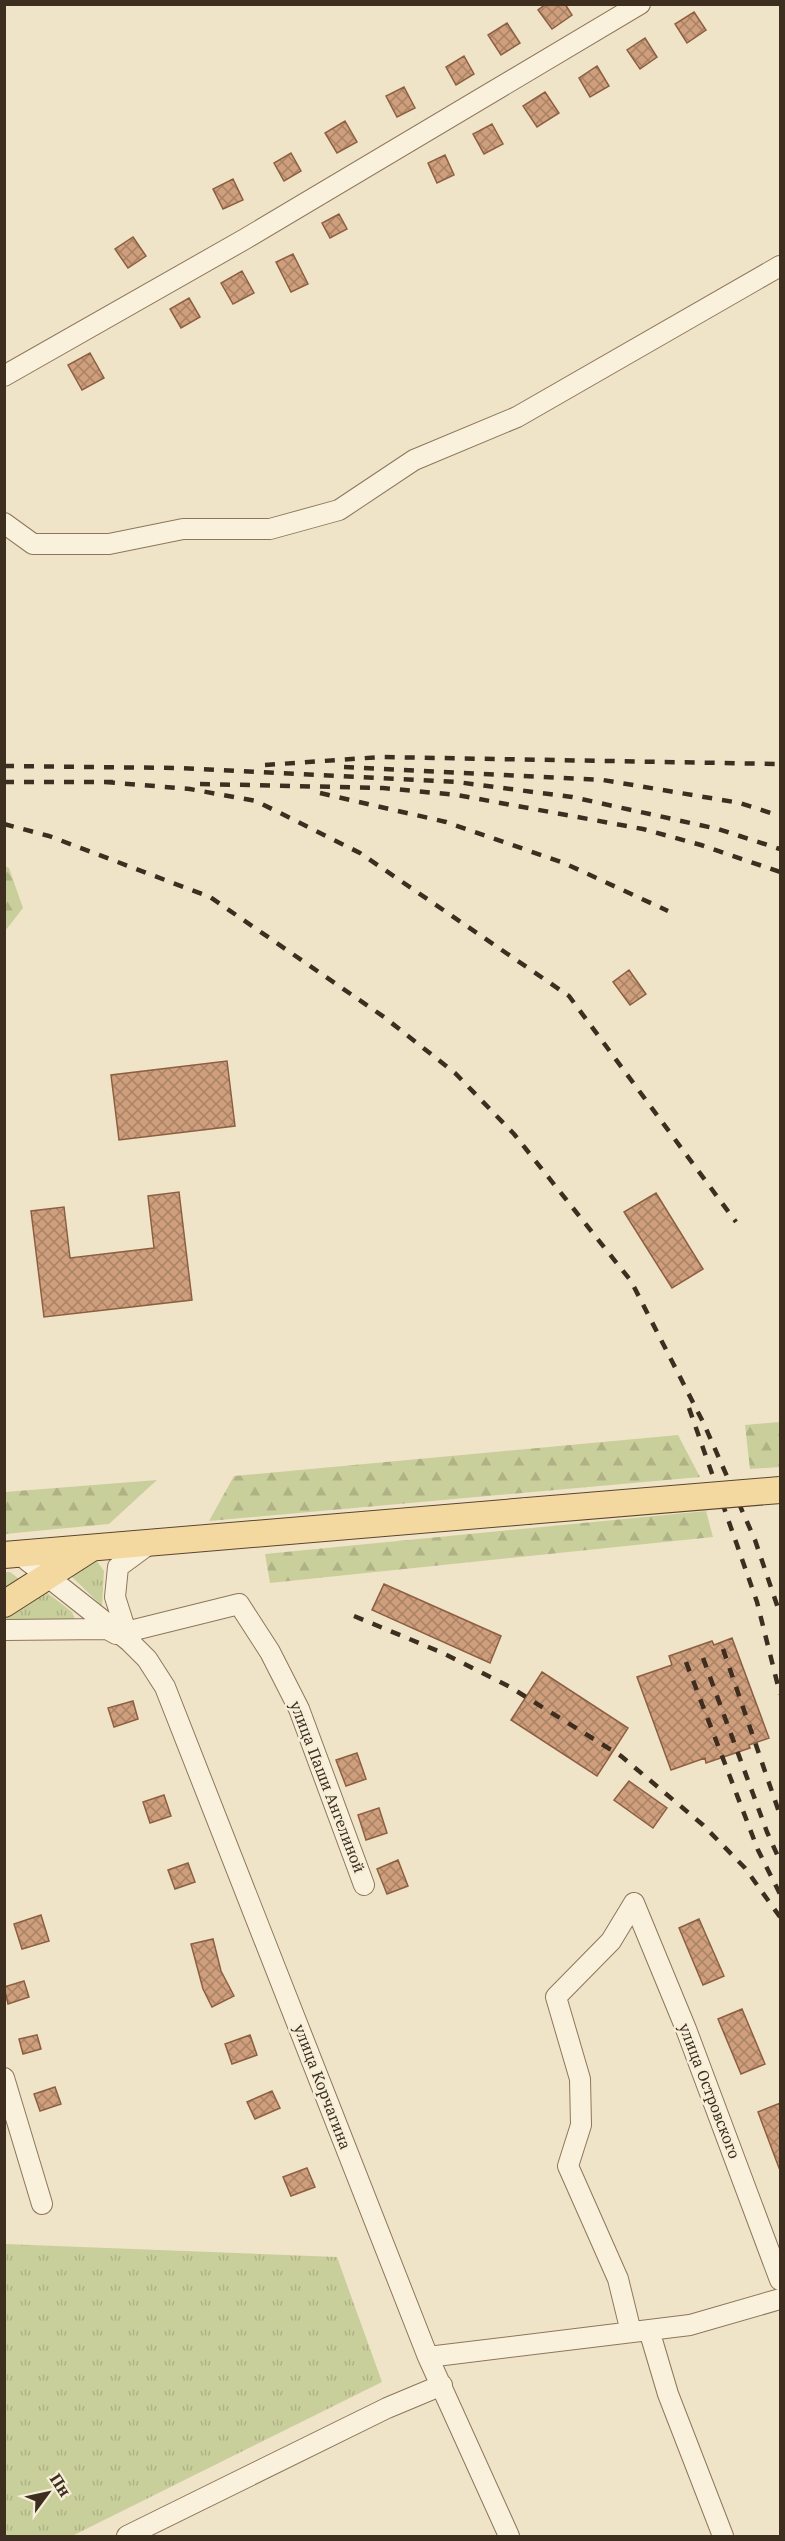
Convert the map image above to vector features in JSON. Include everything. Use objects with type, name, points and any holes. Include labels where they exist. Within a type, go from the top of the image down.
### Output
[{"type":"main road","points":[[12,1554],[780,1490]]},
{"type":"main road","points":[[4,1604],[94,1547]]},
{"type":"street","points":[[4,376],[245,238],[640,4]]},
{"type":"street","points":[[4,524],[33,544],[109,544],[183,529],[270,529],[339,510],[414,460],[517,417],[780,266]]},
{"type":"street","points":[[128,1637],[115,1597],[118,1567],[152,1542]]},
{"type":"street","points":[[12,1554],[47,1576],[128,1637]]},
{"type":"street","name":"улица Паши Ангелиной","points":[[128,1637],[238,1604],[270,1652],[300,1709],[364,1885]]},
{"type":"street","points":[[4,1630],[107,1629],[128,1637]]},
{"type":"street","name":"улица Корчагина","points":[[128,1637],[147,1659],[165,1687],[428,2357],[509,2536]]},
{"type":"street","name":"улица Островского","points":[[640,2331],[568,2166],[581,2125],[580,2079],[556,1997],[611,1941],[634,1903],[686,2029],[780,2280]]},
{"type":"street","points":[[4,2078],[42,2204]]},
{"type":"street","points":[[428,2357],[690,2325],[780,2299]]},
{"type":"street","points":[[640,2331],[668,2394],[723,2536]]},
{"type":"street","points":[[127,2536],[387,2408],[442,2385]]},
{"type":"green space","points":[[5,866],[9,868],[23,908],[5,931]]},
{"type":"green space","points":[[780,1422],[780,1467],[750,1469],[745,1425]]},
{"type":"green space","points":[[678,1435],[700,1477],[209,1521],[234,1476]]},
{"type":"green space","points":[[157,1480],[109,1524],[5,1534],[5,1492]]},
{"type":"green space","points":[[706,1511],[713,1537],[270,1583],[265,1554]]},
{"type":"green space","points":[[96,1560],[104,1571],[102,1606],[71,1576]]},
{"type":"green space","points":[[5,1572],[10,1572],[22,1581],[5,1589]]},
{"type":"green space","points":[[45,1591],[72,1612],[75,1619],[5,1620],[4,1614]]},
{"type":"green space","points":[[5,2244],[337,2257],[382,2382],[72,2536],[5,2536]]},
{"type":"building","points":[[546,4],[565,4],[572,15],[552,29],[538,10]]},
{"type":"building","points":[[694,12],[706,30],[687,43],[675,24]]},
{"type":"building","points":[[507,23],[520,43],[501,55],[488,35]]},
{"type":"building","points":[[645,38],[657,57],[640,69],[627,50]]},
{"type":"building","points":[[464,56],[474,74],[456,85],[446,67]]},
{"type":"building","points":[[597,66],[609,86],[590,97],[579,78]]},
{"type":"building","points":[[404,87],[415,108],[397,117],[386,96]]},
{"type":"building","points":[[545,92],[559,113],[537,127],[523,106]]},
{"type":"building","points":[[345,121],[357,142],[337,153],[325,133]]},
{"type":"building","points":[[492,124],[503,144],[484,154],[473,134]]},
{"type":"building","points":[[291,153],[301,171],[284,181],[274,163]]},
{"type":"building","points":[[445,155],[454,175],[437,183],[428,163]]},
{"type":"building","points":[[233,179],[243,200],[223,209],[213,189]]},
{"type":"building","points":[[339,214],[347,229],[330,238],[322,223]]},
{"type":"building","points":[[133,237],[146,256],[128,268],[115,249]]},
{"type":"building","points":[[293,254],[308,284],[291,292],[276,262]]},
{"type":"building","points":[[242,271],[254,293],[233,304],[221,283]]},
{"type":"building","points":[[189,298],[200,317],[181,328],[170,309]]},
{"type":"building","points":[[90,353],[104,378],[82,390],[68,365]]},
{"type":"building","points":[[629,970],[646,994],[630,1005],[613,982]]},
{"type":"building","points":[[227,1061],[235,1126],[119,1140],[111,1075]]},
{"type":"building","points":[[179,1192],[192,1300],[44,1317],[31,1211],[64,1207],[70,1258],[154,1248],[148,1196]]},
{"type":"building","points":[[656,1193],[703,1269],[672,1288],[624,1212]]},
{"type":"building","points":[[384,1584],[501,1636],[490,1663],[372,1610]]},
{"type":"building","points":[[732,1638],[769,1738],[749,1745],[750,1748],[706,1763],[705,1758],[671,1770],[637,1677],[672,1665],[669,1656],[712,1641],[714,1645]]},
{"type":"building","points":[[542,1672],[628,1728],[597,1776],[511,1720]]},
{"type":"building","points":[[133,1701],[138,1719],[114,1727],[108,1708]]},
{"type":"building","points":[[357,1753],[366,1779],[346,1786],[336,1760]]},
{"type":"building","points":[[629,1781],[667,1808],[653,1828],[614,1800]]},
{"type":"building","points":[[164,1795],[171,1816],[150,1823],[143,1802]]},
{"type":"building","points":[[379,1808],[387,1833],[366,1840],[358,1815]]},
{"type":"building","points":[[398,1860],[408,1886],[387,1894],[377,1869]]},
{"type":"building","points":[[188,1863],[195,1882],[175,1889],[168,1870]]},
{"type":"building","points":[[41,1915],[49,1941],[22,1949],[14,1924]]},
{"type":"building","points":[[699,1919],[724,1976],[703,1985],[679,1928]]},
{"type":"building","points":[[213,1939],[221,1971],[234,1996],[212,2007],[203,1989],[191,1944]]},
{"type":"building","points":[[24,1981],[29,1997],[8,2004],[4,1987]]},
{"type":"building","points":[[742,2009],[765,2064],[741,2074],[718,2019]]},
{"type":"building","points":[[37,2035],[41,2049],[23,2054],[19,2039]]},
{"type":"building","points":[[250,2035],[257,2055],[232,2064],[225,2044]]},
{"type":"building","points":[[55,2087],[61,2104],[40,2111],[34,2094]]},
{"type":"building","points":[[272,2091],[280,2108],[255,2119],[247,2102]]},
{"type":"building","points":[[780,2103],[780,2167],[779,2168],[758,2112]]},
{"type":"building","points":[[307,2168],[315,2187],[291,2196],[283,2177]]},
{"type":"railway","points":[[265,765],[381,757],[780,764]]},
{"type":"railway","points":[[4,766],[177,768],[457,782],[572,797],[718,829],[780,849]]},
{"type":"railway","points":[[344,767],[603,780],[740,803],[780,816]]},
{"type":"railway","points":[[4,782],[113,782]]},
{"type":"railway","points":[[105,782],[190,789],[256,801],[360,853],[569,996],[736,1222]]},
{"type":"railway","points":[[200,784],[383,788],[457,795],[643,829],[701,845],[780,872]]},
{"type":"railway","points":[[320,793],[446,822],[564,863],[668,911]]},
{"type":"railway","points":[[4,824],[49,836],[210,897],[384,1017],[455,1073],[514,1134],[631,1281],[704,1424],[755,1540],[780,1614]]},
{"type":"railway","points":[[689,1408],[757,1602],[780,1694]]},
{"type":"railway","points":[[354,1616],[443,1653],[510,1687],[621,1756],[703,1825],[745,1868],[780,1917]]},
{"type":"railway","points":[[723,1649],[780,1815]]},
{"type":"railway","points":[[703,1658],[767,1832],[780,1861]]},
{"type":"railway","points":[[686,1662],[758,1850],[780,1894]]}]
